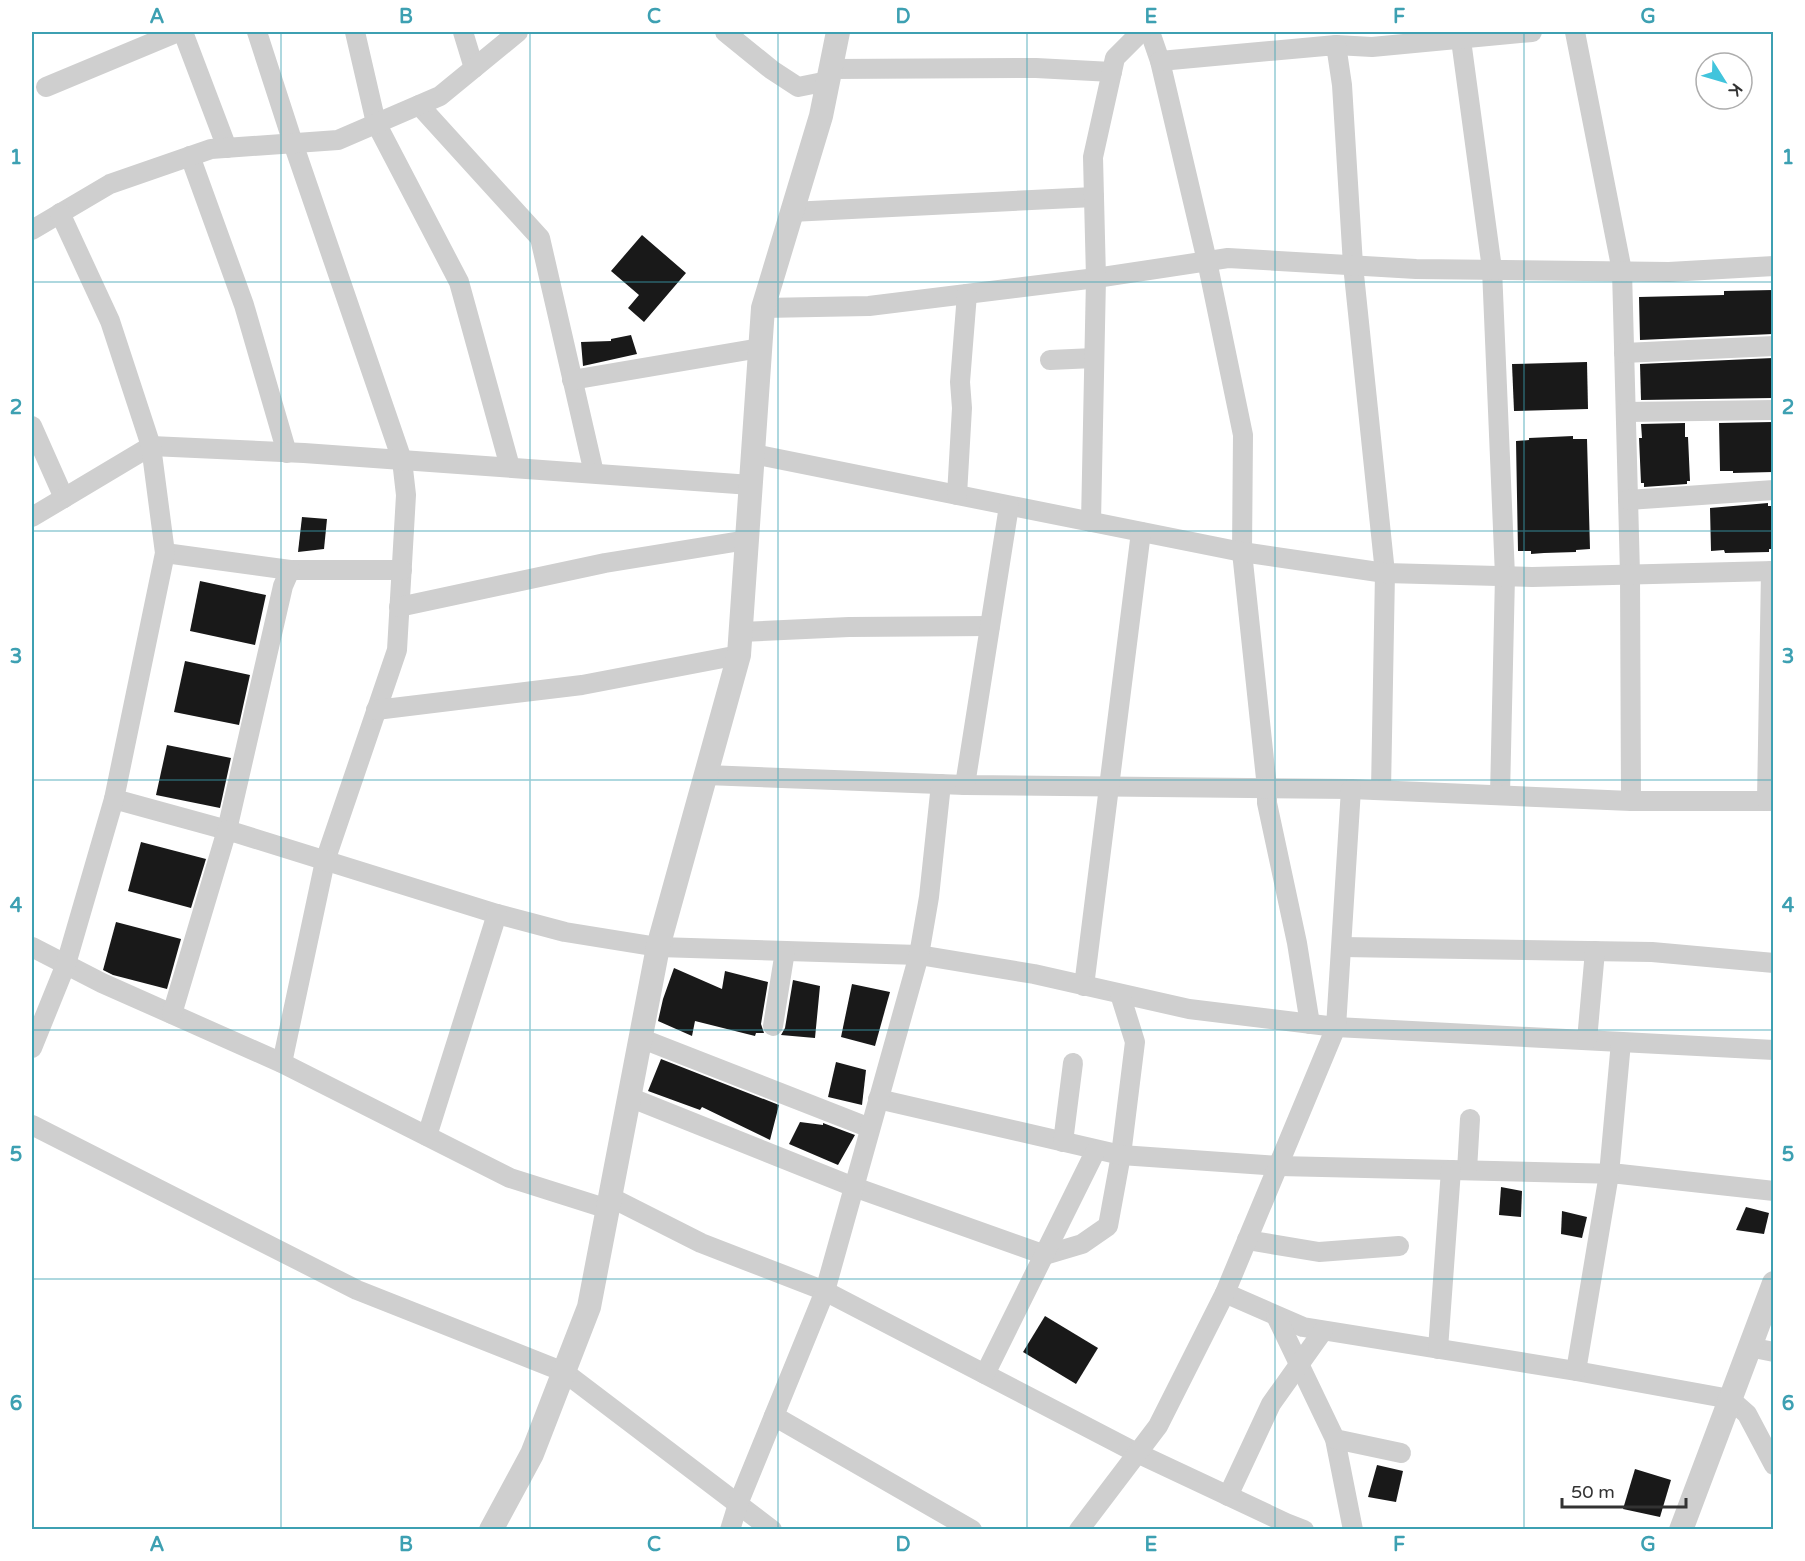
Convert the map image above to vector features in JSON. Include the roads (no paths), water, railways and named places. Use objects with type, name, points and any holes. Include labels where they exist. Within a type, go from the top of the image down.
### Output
[{"type":"street","points":[[46,87],[178,32]]},
{"type":"street","points":[[183,32],[226,148]]},
{"type":"street","points":[[257,32],[402,460],[406,495],[397,650],[325,861],[282,1063]]},
{"type":"street","points":[[355,32],[376,123],[459,282],[510,467]]},
{"type":"street","points":[[463,32],[474,68]]},
{"type":"street","points":[[32,230],[110,184],[211,149],[338,140],[441,96],[518,32]]},
{"type":"street","points":[[725,32],[772,70],[798,87],[830,75],[1036,68],[1112,72]]},
{"type":"street","points":[[491,1530],[532,1454],[589,1307],[658,947],[740,643],[763,308],[821,116],[838,32]]},
{"type":"street","points":[[1091,522],[1096,278],[1093,157],[1115,58],[1141,32]]},
{"type":"street","points":[[1150,32],[1160,61],[1207,261],[1243,435],[1242,552],[1267,803],[1297,944],[1310,1024]]},
{"type":"street","points":[[1160,61],[1306,40],[1372,48],[1532,32]]},
{"type":"street","points":[[1575,32],[1622,271],[1630,574],[1631,801]]},
{"type":"street","points":[[1461,39],[1492,269],[1504,576],[1500,795]]},
{"type":"street","points":[[1336,45],[1342,85],[1353,265],[1385,573],[1381,790]]},
{"type":"street","points":[[419,105],[540,238],[594,473]]},
{"type":"street","points":[[190,156],[244,305],[287,453]]},
{"type":"street","points":[[792,212],[1094,197]]},
{"type":"street","points":[[32,1048],[66,964],[114,799],[165,553],[151,446],[110,321],[60,213]]},
{"type":"street","points":[[763,308],[869,306],[1096,278],[1228,258],[1416,268],[1669,272],[1773,266]]},
{"type":"street","points":[[957,495],[962,408],[960,382],[967,294]]},
{"type":"street","points":[[1624,353],[1773,346]]},
{"type":"street","points":[[572,380],[760,348]]},
{"type":"street","points":[[1050,360],[1094,358]]},
{"type":"street","points":[[1626,412],[1773,410]]},
{"type":"street","points":[[32,426],[64,498]]},
{"type":"street","points":[[32,517],[151,446],[510,467],[751,485]]},
{"type":"street","points":[[706,775],[965,785],[1352,789],[1631,801],[1770,801],[1772,571],[1504,576],[1385,573],[1242,552],[753,454]]},
{"type":"street","points":[[1628,500],[1773,490]]},
{"type":"street","points":[[965,785],[1009,506]]},
{"type":"street","points":[[1084,986],[1141,532]]},
{"type":"street","points":[[399,607],[605,563],[747,540]]},
{"type":"street","points":[[165,553],[290,570],[402,570]]},
{"type":"street","points":[[172,1014],[227,830],[283,586],[290,570]]},
{"type":"street","points":[[376,710],[582,685],[740,643],[849,627],[990,626]]},
{"type":"street","points":[[730,1530],[738,1504],[825,1291],[919,955],[941,784]]},
{"type":"street","points":[[1079,1530],[1158,1426],[1225,1293],[1336,1027],[1352,789]]},
{"type":"street","points":[[114,799],[227,830],[497,914],[565,932],[658,947],[919,955],[1034,975],[1190,1009],[1336,1027],[1773,1050]]},
{"type":"street","points":[[427,1136],[497,914]]},
{"type":"street","points":[[32,947],[102,983],[282,1063],[510,1178],[609,1203],[701,1243],[825,1291],[1137,1453],[1304,1530]]},
{"type":"street","points":[[1342,947],[1652,952],[1773,963]]},
{"type":"street","points":[[773,1026],[786,951]]},
{"type":"street","points":[[1587,1040],[1595,951]]},
{"type":"street","points":[[629,1097],[854,1187],[1045,1255],[1082,1244],[1108,1226],[1121,1155],[1136,1042],[1120,994]]},
{"type":"street","points":[[640,1038],[870,1128]]},
{"type":"street","points":[[1576,1371],[1609,1174],[1621,1042]]},
{"type":"street","points":[[1063,1142],[1073,1063]]},
{"type":"street","points":[[878,1099],[1121,1155],[1279,1166],[1609,1174],[1773,1191]]},
{"type":"street","points":[[1438,1349],[1459,1170],[1470,1119]]},
{"type":"street","points":[[32,1125],[357,1290],[564,1372],[772,1530]]},
{"type":"street","points":[[985,1374],[1096,1150]]},
{"type":"street","points":[[1247,1240],[1319,1252],[1399,1246]]},
{"type":"street","points":[[1681,1530],[1773,1283]]},
{"type":"street","points":[[1225,1293],[1303,1327],[1576,1371],[1730,1399],[1747,1414],[1773,1465]]},
{"type":"street","points":[[1276,1316],[1335,1439],[1353,1530]]},
{"type":"street","points":[[1228,1496],[1271,1404],[1323,1330]]},
{"type":"street","points":[[1749,1347],[1773,1352]]},
{"type":"street","points":[[774,1416],[972,1530]]},
{"type":"street","points":[[1335,1439],[1401,1453]]}]
